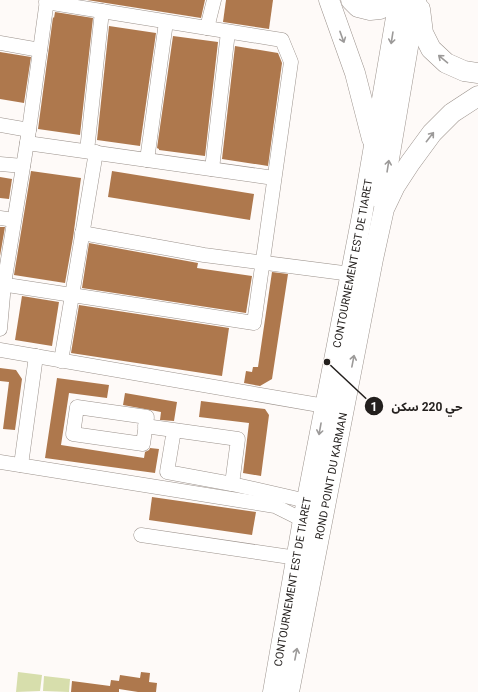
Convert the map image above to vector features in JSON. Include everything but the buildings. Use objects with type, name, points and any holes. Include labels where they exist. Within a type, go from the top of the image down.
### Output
[{"type":"highway","points":[[328,0],[355,73],[374,149]]},
{"type":"highway","points":[[350,0],[358,6],[370,10],[380,9],[395,0]]},
{"type":"highway","name":"CONTOURNEMENT EST DE TIARET","points":[[273,692],[303,520],[374,149],[399,0]]},
{"type":"highway","name":"CONTOURNEMENT EST DE TIARET","points":[[373,259],[416,0]]},
{"type":"highway","points":[[420,0],[423,33],[431,49],[446,62],[464,71],[478,73]]},
{"type":"highway","points":[[373,259],[384,209],[395,186],[432,133],[452,113],[478,96]]},
{"type":"highway","name":"ROND POINT DU KARMAN","points":[[289,692],[373,259]]},
{"type":"street","points":[[207,28],[214,0]]},
{"type":"street","points":[[0,329],[2,284],[28,136],[47,1],[166,22],[282,40],[291,62],[254,323],[2,284]]},
{"type":"street","points":[[61,361],[82,232],[91,152],[102,11]]},
{"type":"street","points":[[147,160],[166,22]]},
{"type":"street","points":[[212,169],[228,32]]},
{"type":"street","points":[[0,43],[40,50]]},
{"type":"street","points":[[0,125],[28,136],[91,152],[274,178]]},
{"type":"street","points":[[0,164],[23,166]]},
{"type":"street","points":[[0,218],[14,220]]},
{"type":"street","points":[[82,232],[204,255],[351,274]]},
{"type":"street","points":[[0,350],[325,406]]},
{"type":"street","points":[[21,465],[36,356]]},
{"type":"street","points":[[77,407],[147,417],[145,426],[143,444],[73,434],[77,407]]},
{"type":"street","points":[[145,426],[238,439],[232,484]]},
{"type":"street","points":[[174,430],[167,472],[232,484],[307,501]]},
{"type":"street","points":[[0,462],[275,506],[303,520]]},
{"type":"street","points":[[141,535],[297,558]]},
{"type":"green space","points":[[18,672],[42,675],[40,691],[16,692]]},
{"type":"green space","points":[[44,676],[70,679],[69,692],[43,691]]},
{"type":"place","name":"حي 220 سكن","points":[[327,362]]}]
